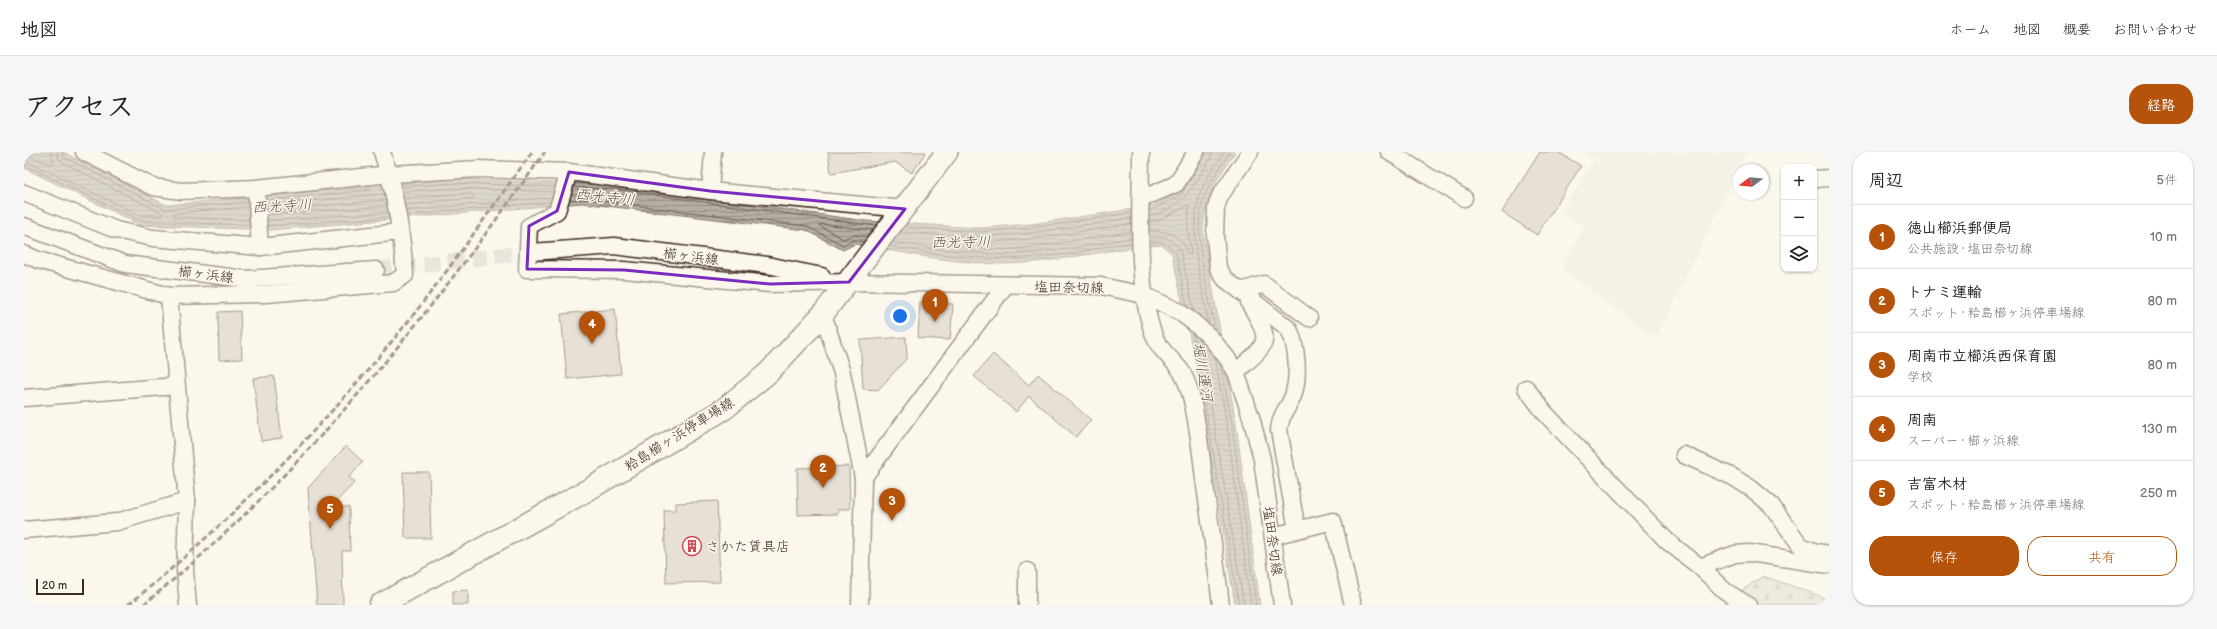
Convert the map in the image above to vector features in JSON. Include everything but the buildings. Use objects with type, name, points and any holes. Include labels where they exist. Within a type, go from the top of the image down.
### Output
[{"type":"main road","name":"粭島櫛ヶ浜停車場線","points":[[380,605],[586,491],[724,409],[768,373],[823,314],[905,209],[947,152]]},
{"type":"street","points":[[84,152],[153,187],[181,191],[256,188],[390,174],[478,169],[568,172],[710,191],[905,209]]},
{"type":"street","points":[[24,254],[169,296],[266,294],[393,283],[405,275],[400,232],[390,174],[382,152]]},
{"type":"street","points":[[710,191],[713,152]]},
{"type":"street","points":[[1141,152],[1141,252],[1144,295],[1149,320],[1155,339],[1163,352],[1178,366],[1185,378],[1191,397],[1200,450],[1221,605]]},
{"type":"street","points":[[1141,199],[1176,184],[1196,152]]},
{"type":"street","points":[[1250,152],[1220,196],[1216,208],[1215,235],[1218,268],[1225,279],[1289,329],[1297,353],[1294,393],[1280,417],[1278,430],[1297,530]]},
{"type":"street","points":[[1389,152],[1464,198]]},
{"type":"street","points":[[568,172],[557,212],[529,226],[527,269],[624,270],[770,284],[849,282]]},
{"type":"street","points":[[1817,179],[1829,178]]},
{"type":"street","points":[[256,188],[260,248]]},
{"type":"street","points":[[24,193],[116,230],[153,238],[260,248],[400,232]]},
{"type":"street","name":"櫛ヶ浜線","points":[[24,226],[125,264],[245,279],[376,270]]},
{"type":"street","name":"櫛ヶ浜線","points":[[531,252],[614,246],[767,265],[849,282]]},
{"type":"street","points":[[119,282],[125,264]]},
{"type":"street","name":"塩田奈切線","points":[[849,282],[1005,286],[1101,286],[1144,295],[1178,311],[1210,337],[1236,372],[1251,416],[1262,459],[1282,605]]},
{"type":"street","points":[[1241,291],[1264,284],[1309,318]]},
{"type":"street","points":[[863,478],[1005,286]]},
{"type":"street","points":[[1236,372],[1263,347],[1266,336],[1262,324],[1241,291]]},
{"type":"street","points":[[169,296],[187,501],[185,571],[188,605]]},
{"type":"street","points":[[823,314],[842,373],[863,478],[860,605]]},
{"type":"street","points":[[24,398],[176,386]]},
{"type":"street","points":[[1526,388],[1544,412],[1667,541],[1700,567],[1725,591],[1748,605]]},
{"type":"street","points":[[1684,455],[1733,477],[1752,489],[1771,505],[1801,546],[1816,552],[1829,554]]},
{"type":"street","points":[[24,530],[117,522],[187,501]]},
{"type":"street","points":[[1273,536],[1333,521],[1354,605]]},
{"type":"street","points":[[1700,567],[1736,554],[1749,553],[1829,565]]},
{"type":"street","points":[[1027,571],[1027,605]]},
{"type":"highlighted area","points":[[569,172],[710,191],[905,209],[849,282],[770,284],[624,270],[527,269],[529,226],[557,211]]},
{"type":"shaded area","points":[[1584,152],[1747,152],[1741,164],[1733,164],[1733,181],[1656,339],[1561,268],[1585,227],[1561,213],[1594,159]]},
{"type":"green space","points":[[1763,576],[1820,596],[1829,602],[1829,605],[1721,605]]},
{"type":"water","points":[[24,152],[63,152],[166,205],[453,179],[612,185],[866,221],[979,228],[1031,224],[1153,206],[1177,193],[1204,152],[1235,152],[1212,189],[1206,208],[1203,232],[1236,424],[1260,605],[1235,605],[1196,366],[1172,254],[1162,245],[1123,249],[1044,261],[986,264],[930,257],[855,244],[843,250],[806,230],[582,203],[270,230],[140,225],[24,168]]},
{"type":"tunnel","points":[[376,270],[531,252]]},
{"type":"railway","points":[[128,605],[163,576],[231,514],[297,449],[328,415],[388,346],[426,299],[532,152]]},
{"type":"railway","points":[[143,605],[201,556],[309,449],[408,334],[501,214],[545,152]]},
{"type":"place","name":"徳山櫛浜郵便局","points":[[935,322]]},
{"type":"place","name":"周南","points":[[592,344]]},
{"type":"place","name":"トナミ運輸","points":[[823,488]]},
{"type":"place","name":"周南市立櫛浜西保育園","points":[[892,521]]},
{"type":"place","name":"吉富木材","points":[[330,529]]},
{"type":"place","name":"さかた賃具店","points":[[692,546]]},
{"type":"water label","name":"西光寺川","points":[[605,197]]},
{"type":"water label","name":"西光寺川","points":[[282,206]]},
{"type":"water label","name":"西光寺川","points":[[961,242]]},
{"type":"water label","name":"堀川運河","points":[[1203,372]]}]
